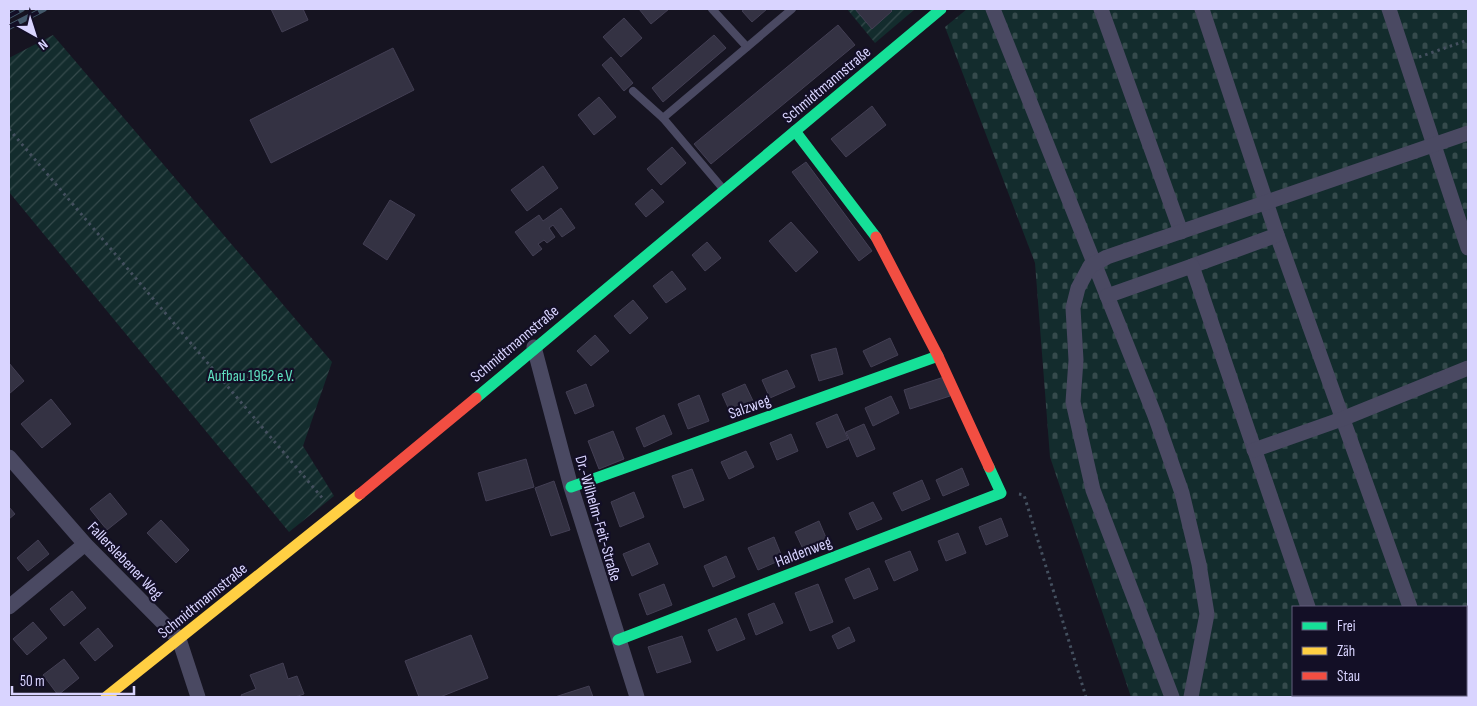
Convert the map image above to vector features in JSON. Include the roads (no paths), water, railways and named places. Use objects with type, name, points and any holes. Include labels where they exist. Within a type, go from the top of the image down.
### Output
[{"type":"street","name":"Schmidtmannstraße","points":[[106,697],[335,514],[941,9]]},
{"type":"street","points":[[993,9],[1155,416],[1176,476],[1200,564],[1207,614],[1191,697]]},
{"type":"street","points":[[1101,9],[1181,232]]},
{"type":"street","points":[[1202,9],[1277,235],[1410,606]]},
{"type":"street","points":[[1389,9],[1468,248]]},
{"type":"street","points":[[795,131],[880,242],[938,356]]},
{"type":"street","points":[[1172,697],[1092,490],[1073,402],[1076,360],[1073,308],[1078,288],[1090,266],[1094,263],[1468,132]]},
{"type":"street","points":[[1107,296],[1277,235]]},
{"type":"street","points":[[1192,266],[1308,606]]},
{"type":"street","name":"Dr.-Wilhelm-Feit-Straße","points":[[534,347],[571,487],[637,697]]},
{"type":"street","name":"Salzweg","points":[[571,487],[938,356]]},
{"type":"street","name":"Haldenweg","points":[[618,640],[1000,493],[938,356]]},
{"type":"street","points":[[1254,450],[1342,419],[1468,368]]},
{"type":"street","name":"Fallerslebener Weg","points":[[9,456],[85,544],[179,639],[198,697]]},
{"type":"street","points":[[9,607],[85,544]]},
{"type":"lane","points":[[712,9],[747,47]]},
{"type":"lane","points":[[663,118],[792,9]]},
{"type":"lane","points":[[633,91],[663,118],[724,190]]},
{"type":"railway","points":[[9,16],[22,9]]},
{"type":"railway","points":[[9,27],[44,9]]},
{"type":"park label","name":"Aufbau 1962 e.V.","points":[[251,375]]}]
